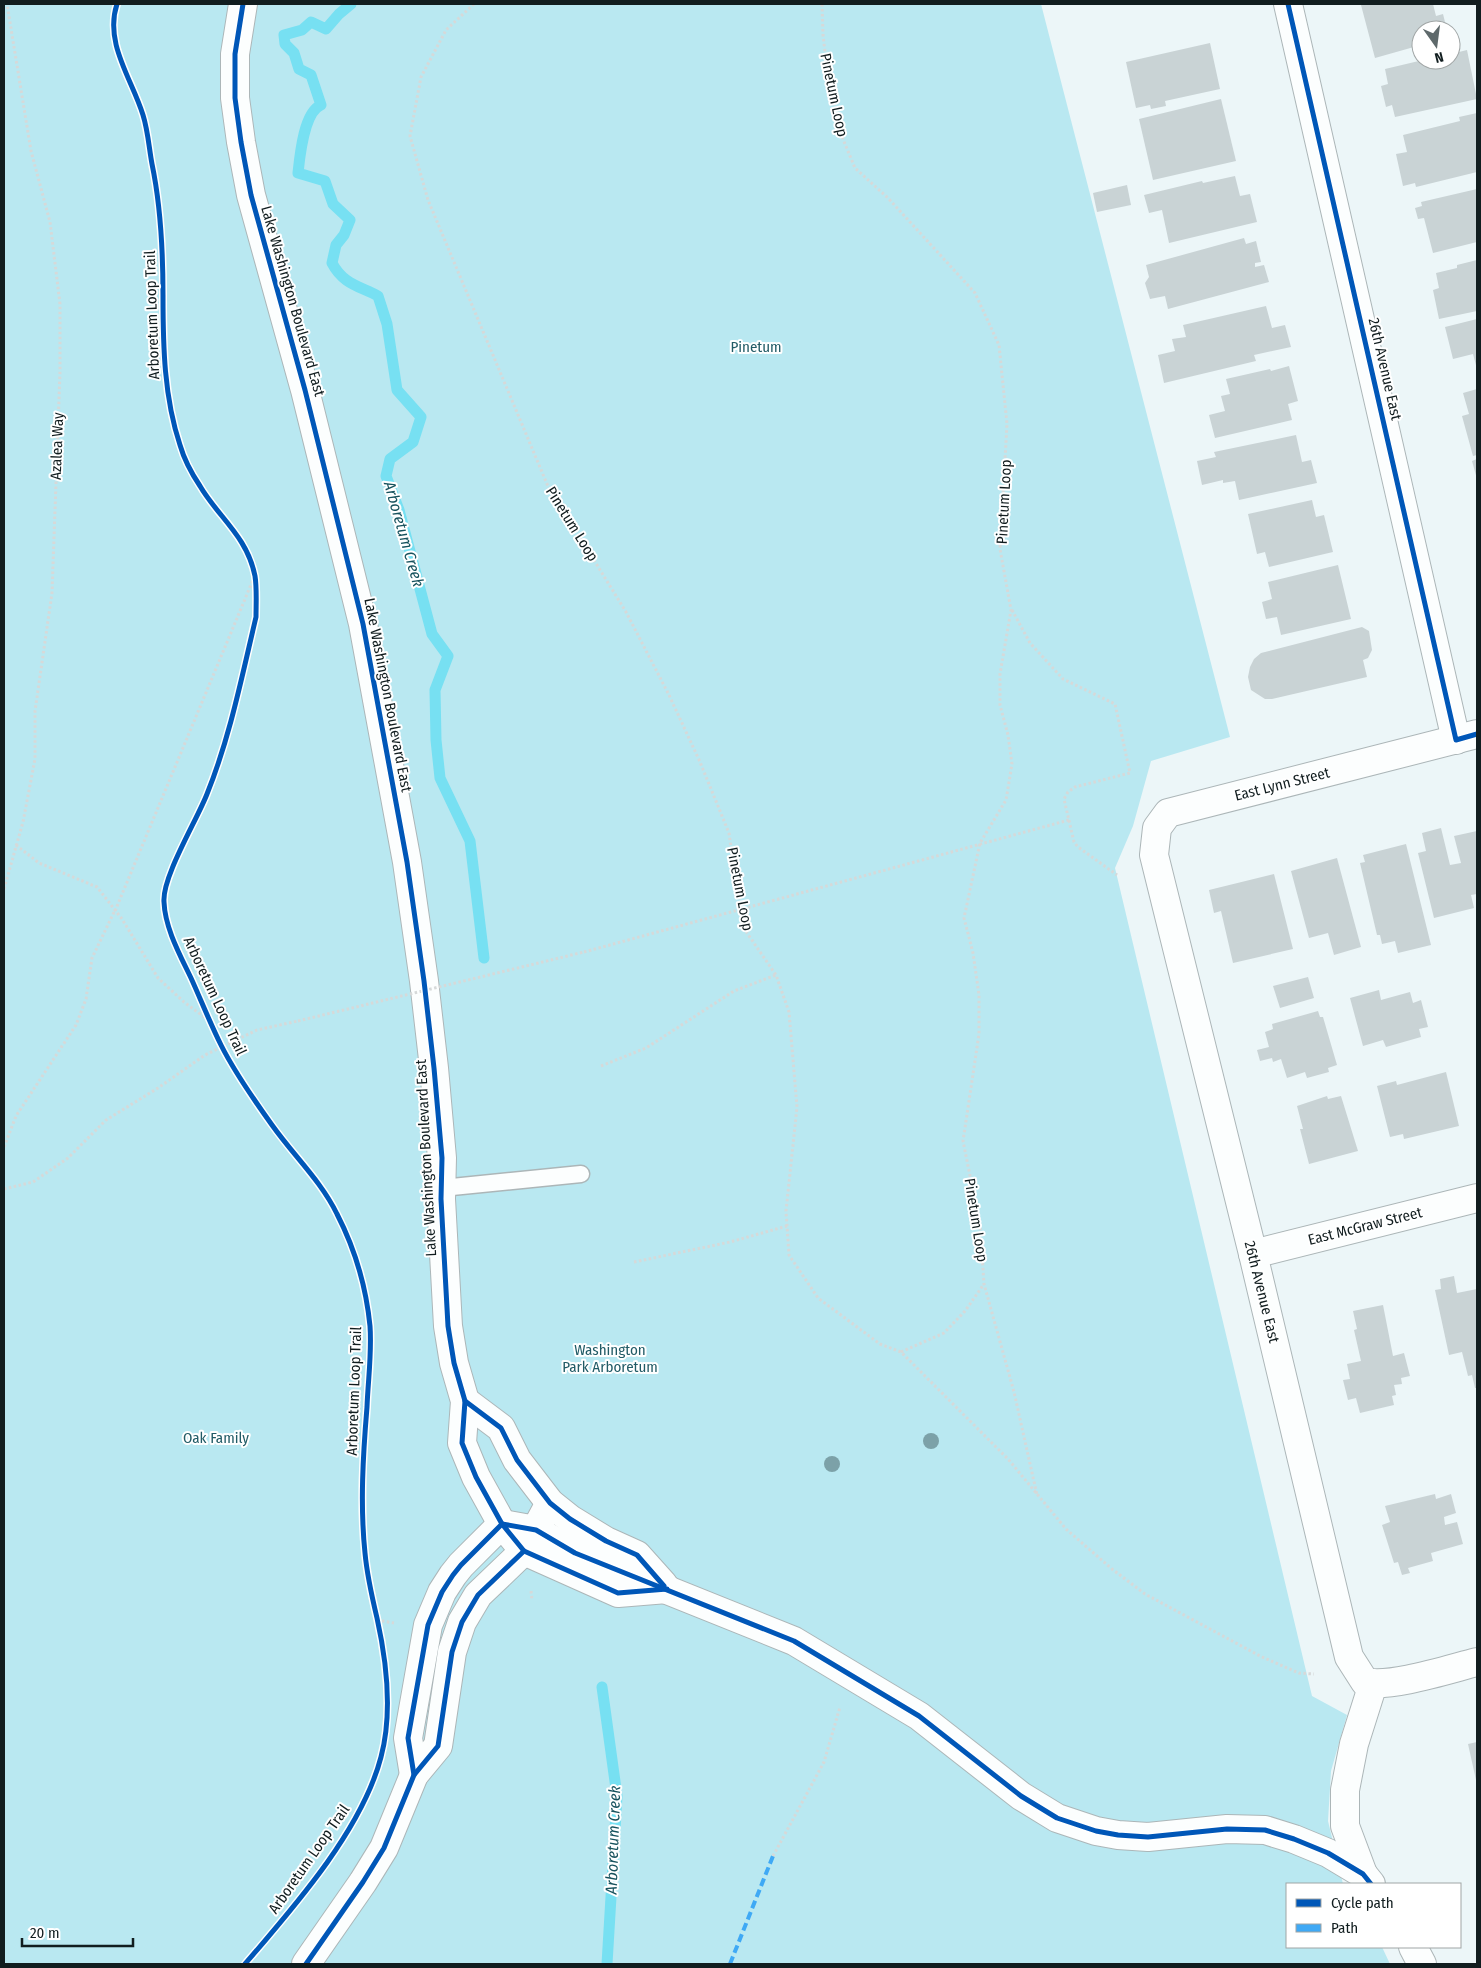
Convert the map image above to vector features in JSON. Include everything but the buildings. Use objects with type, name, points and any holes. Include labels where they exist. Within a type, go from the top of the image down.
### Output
[{"type":"street","name":"Lake Washington Boulevard East","points":[[243,4],[235,54],[235,98],[251,195],[306,390],[363,624],[407,862],[424,981],[440,1131],[448,1326],[454,1363],[465,1401],[462,1442],[476,1477],[502,1524],[618,1593],[667,1588]]},
{"type":"street","name":"26th Avenue East","points":[[1288,4],[1467,737]]},
{"type":"street","name":"East Lynn Street","points":[[1162,892],[1154,855],[1156,828],[1168,813],[1467,737]]},
{"type":"street","name":"26th Avenue East","points":[[1162,892],[1253,1254],[1349,1657],[1365,1682],[1382,1683]]},
{"type":"street","name":"East McGraw Street","points":[[1253,1254],[1477,1198]]},
{"type":"street","name":"Lake Washington Boulevard East","points":[[465,1401],[501,1428],[517,1460],[550,1503],[570,1519],[606,1541],[637,1555],[667,1588],[794,1641],[919,1716],[1021,1796],[1056,1818],[1118,1835],[1148,1837],[1227,1829],[1264,1830],[1294,1838],[1328,1852],[1367,1879]]},
{"type":"street","points":[[306,1964],[384,1848],[414,1775],[438,1746],[452,1652],[462,1622],[478,1595],[530,1541],[550,1503]]},
{"type":"street","points":[[414,1775],[408,1738],[428,1625],[442,1592],[453,1575],[502,1524]]},
{"type":"street","points":[[1367,1879],[1346,1826],[1345,1790],[1354,1744],[1382,1683],[1477,1662]]},
{"type":"street","points":[[1414,1948],[1422,1964]]},
{"type":"lane","points":[[442,1188],[581,1174]]},
{"type":"path","points":[[252,566],[255,574],[256,590]]},
{"type":"path","points":[[4,1147],[16,1116],[76,1025],[86,999],[92,958],[115,910],[255,574]]},
{"type":"path","points":[[1011,610],[1030,643],[1063,679],[1115,704],[1130,773],[1075,786],[1064,799],[1074,842],[1078,847],[1117,875]]},
{"type":"path","points":[[4,1189],[33,1182],[68,1158],[106,1120],[158,1088],[205,1055],[257,1030],[584,952],[1069,820]]},
{"type":"path","points":[[16,845],[39,863],[97,887],[115,910],[158,978],[184,1002],[210,1022]]},
{"type":"path","points":[[601,1066],[646,1048],[734,991],[776,975]]},
{"type":"path","points":[[634,1262],[730,1242],[787,1226]]},
{"type":"path","points":[[984,1284],[1014,1392],[1037,1496]]},
{"type":"path","points":[[901,1352],[1008,1459],[1066,1529],[1112,1569],[1145,1594],[1260,1656],[1299,1673],[1314,1674]]},
{"type":"path","points":[[375,1611],[379,1628]]},
{"type":"path","points":[[773,1856],[824,1762],[849,1674]]},
{"type":"green space","name":"Washington Park Arboretum","points":[[4,4],[1041,4],[1230,737],[1151,761],[1133,826],[1115,868],[1312,1696],[1347,1715],[1331,1771],[1328,1821],[1343,1883],[1286,1883],[1286,1948],[1382,1948],[1390,1964],[4,1964]]},
{"type":"waterway","name":"Arboretum Creek","points":[[351,4],[326,29],[311,22],[302,30],[284,35],[285,44],[294,53],[299,69],[311,75],[321,105],[315,109],[307,125],[298,173],[325,181],[333,204],[350,220],[344,235],[336,245],[332,263],[346,280],[378,296],[387,324],[397,390],[421,417],[413,442],[390,459],[386,476],[399,510],[432,634],[448,656],[435,690],[436,740],[440,778],[470,841],[484,958]]},
{"type":"waterway","name":"Arboretum Creek","points":[[602,1687],[617,1796],[607,1964]]},
{"type":"marked path","points":[[730,1964],[773,1856]]},
{"type":"cycle path","name":"Arboretum Loop Trail","points":[[117,4],[114,18],[114,33],[121,61],[145,121],[158,196],[162,246],[163,333],[168,390],[175,427],[188,466],[207,497],[246,549],[255,576],[256,586],[256,617],[229,729],[207,794],[168,878],[164,902],[165,912],[178,951],[232,1066],[280,1136],[331,1202],[337,1214],[359,1268],[370,1326],[370,1356],[363,1462],[363,1535],[367,1569],[381,1635],[386,1670],[388,1705],[385,1740],[372,1785],[343,1840],[305,1893],[245,1964]]},
{"type":"cycle path","points":[[243,4],[235,54],[235,98],[251,195],[305,390],[363,624],[407,862],[434,1068],[442,1158],[441,1199],[448,1326],[454,1363],[465,1401],[462,1443],[476,1477],[502,1524],[524,1551],[618,1593],[667,1589]]},
{"type":"cycle path","points":[[1288,4],[1456,740],[1477,734]]},
{"type":"cycle path","points":[[465,1401],[501,1428],[517,1460],[550,1503],[570,1519],[606,1541],[637,1555],[664,1586]]},
{"type":"cycle path","points":[[502,1524],[536,1530],[575,1553],[794,1641],[919,1716],[1021,1796],[1057,1818],[1096,1831],[1148,1837],[1227,1829],[1265,1830],[1328,1853],[1363,1874],[1370,1883]]},
{"type":"cycle path","points":[[414,1775],[408,1738],[428,1625],[442,1592],[453,1575],[502,1524]]},
{"type":"cycle path","points":[[306,1964],[363,1882],[384,1848],[414,1775],[438,1746],[452,1652],[462,1622],[478,1595],[524,1551]]},
{"type":"park label","name":"Pinetum","points":[[756,347]]},
{"type":"park label","name":"Oak Family","points":[[216,1438]]}]
